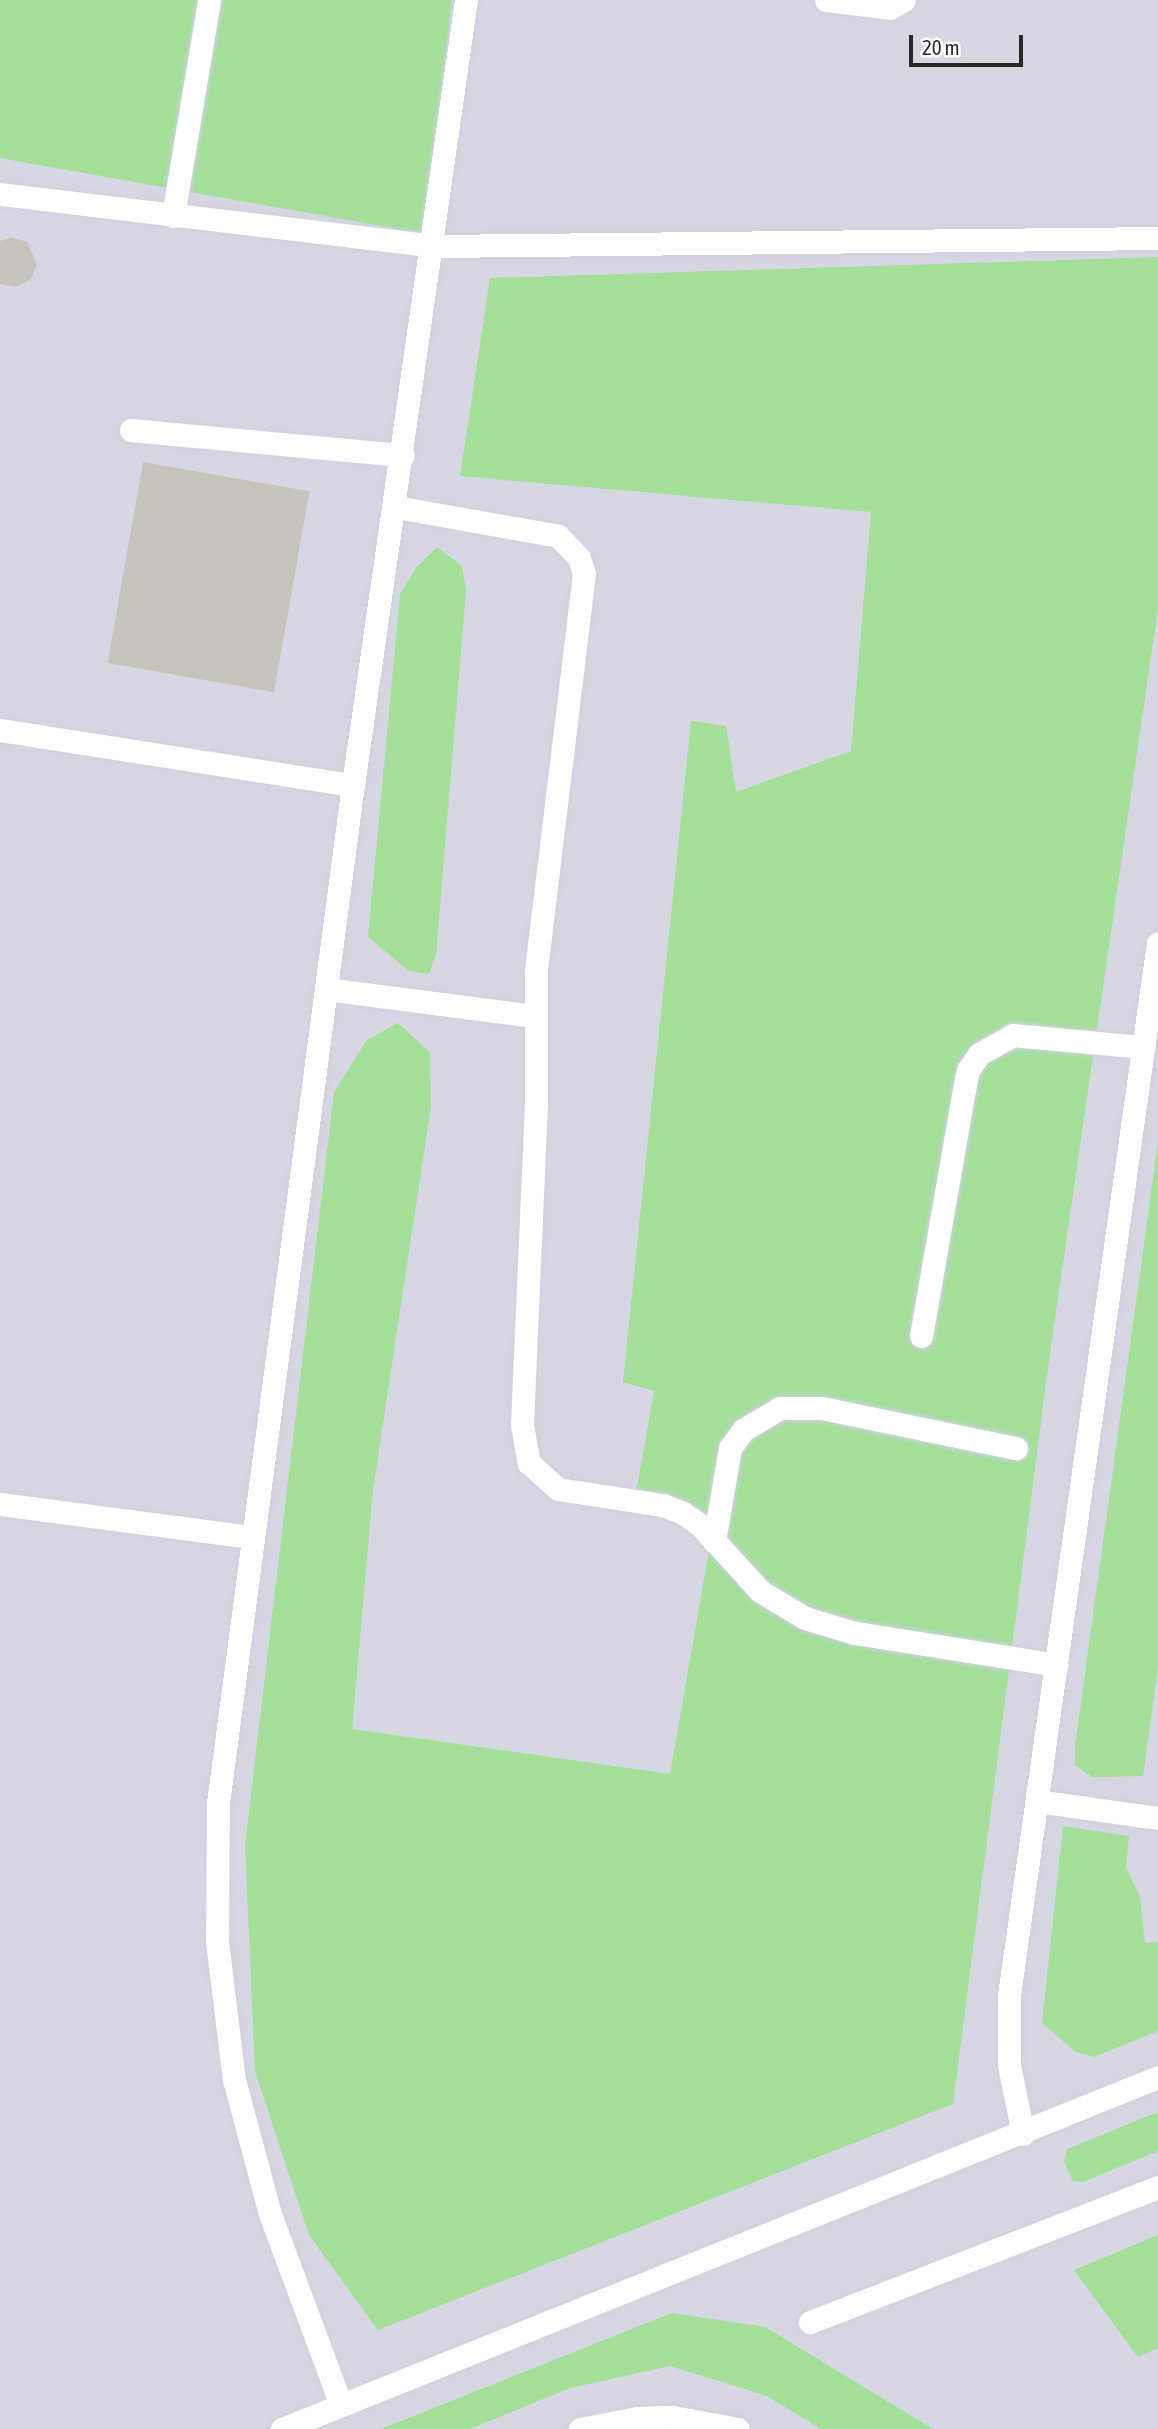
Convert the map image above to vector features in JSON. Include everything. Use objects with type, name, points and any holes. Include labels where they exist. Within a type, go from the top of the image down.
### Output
[{"type":"lane","points":[[173,216],[209,0]]},
{"type":"lane","points":[[341,2405],[270,2214],[234,2080],[223,2011],[216,1928],[218,1803],[251,1538],[353,785],[434,246],[466,0]]},
{"type":"lane","points":[[826,0],[890,8],[904,0]]},
{"type":"lane","points":[[0,194],[434,246],[1158,238]]},
{"type":"lane","points":[[131,430],[403,455]]},
{"type":"lane","points":[[396,507],[558,536],[579,558],[584,573],[540,928],[534,1016],[536,1103],[523,1444],[529,1463],[558,1489],[663,1505],[700,1525],[760,1591],[782,1606],[830,1627],[1056,1665]]},
{"type":"lane","points":[[0,730],[353,785]]},
{"type":"lane","points":[[1024,2134],[1014,2099],[1007,2030],[1158,943]]},
{"type":"lane","points":[[326,989],[534,1016]]},
{"type":"lane","points":[[921,1336],[968,1070],[979,1054],[1013,1035],[1143,1047]]},
{"type":"lane","points":[[714,1541],[730,1448],[743,1430],[780,1408],[822,1408],[1016,1448]]},
{"type":"lane","points":[[0,1504],[251,1538]]},
{"type":"lane","points":[[1037,1801],[1158,1818]]},
{"type":"lane","points":[[282,2429],[1024,2134],[1158,2077]]},
{"type":"lane","points":[[810,2322],[1158,2187]]},
{"type":"lane","points":[[580,2429],[637,2418],[673,2417],[738,2429]]},
{"type":"shaded area","points":[[0,0],[1158,0],[1158,2429],[0,2429]]},
{"type":"green space","points":[[0,0],[452,0],[426,234],[0,158]]},
{"type":"green space","points":[[1158,257],[1158,608],[1049,1360],[953,2104],[378,2330],[309,2235],[255,2071],[245,1845],[334,1092],[367,1040],[398,1023],[430,1052],[431,1106],[373,1490],[352,1729],[670,1774],[714,1522],[635,1498],[654,1391],[623,1382],[691,721],[726,726],[736,792],[851,751],[871,512],[460,476],[490,278]]},
{"type":"green space","points":[[437,547],[462,566],[466,591],[436,955],[429,974],[409,971],[368,937],[400,594],[416,568]]},
{"type":"green space","points":[[1158,1142],[1158,1668],[1143,1776],[1092,1777],[1075,1765],[1075,1746]]},
{"type":"green space","points":[[1063,1826],[1129,1836],[1126,1867],[1140,1897],[1145,1943],[1158,1942],[1158,2031],[1094,2057],[1076,2052],[1042,2023]]},
{"type":"green space","points":[[1158,2112],[1158,2151],[1083,2182],[1073,2181],[1064,2162],[1067,2149]]},
{"type":"green space","points":[[1158,2235],[1158,2348],[1138,2357],[1074,2270]]},
{"type":"green space","points":[[672,2313],[765,2327],[933,2429],[821,2429],[767,2396],[670,2366],[570,2388],[470,2429],[381,2429]]},
{"type":"building","points":[[11,237],[27,242],[37,264],[31,279],[16,287],[0,284],[0,241]]},
{"type":"building","points":[[143,462],[309,491],[274,692],[108,663]]}]
